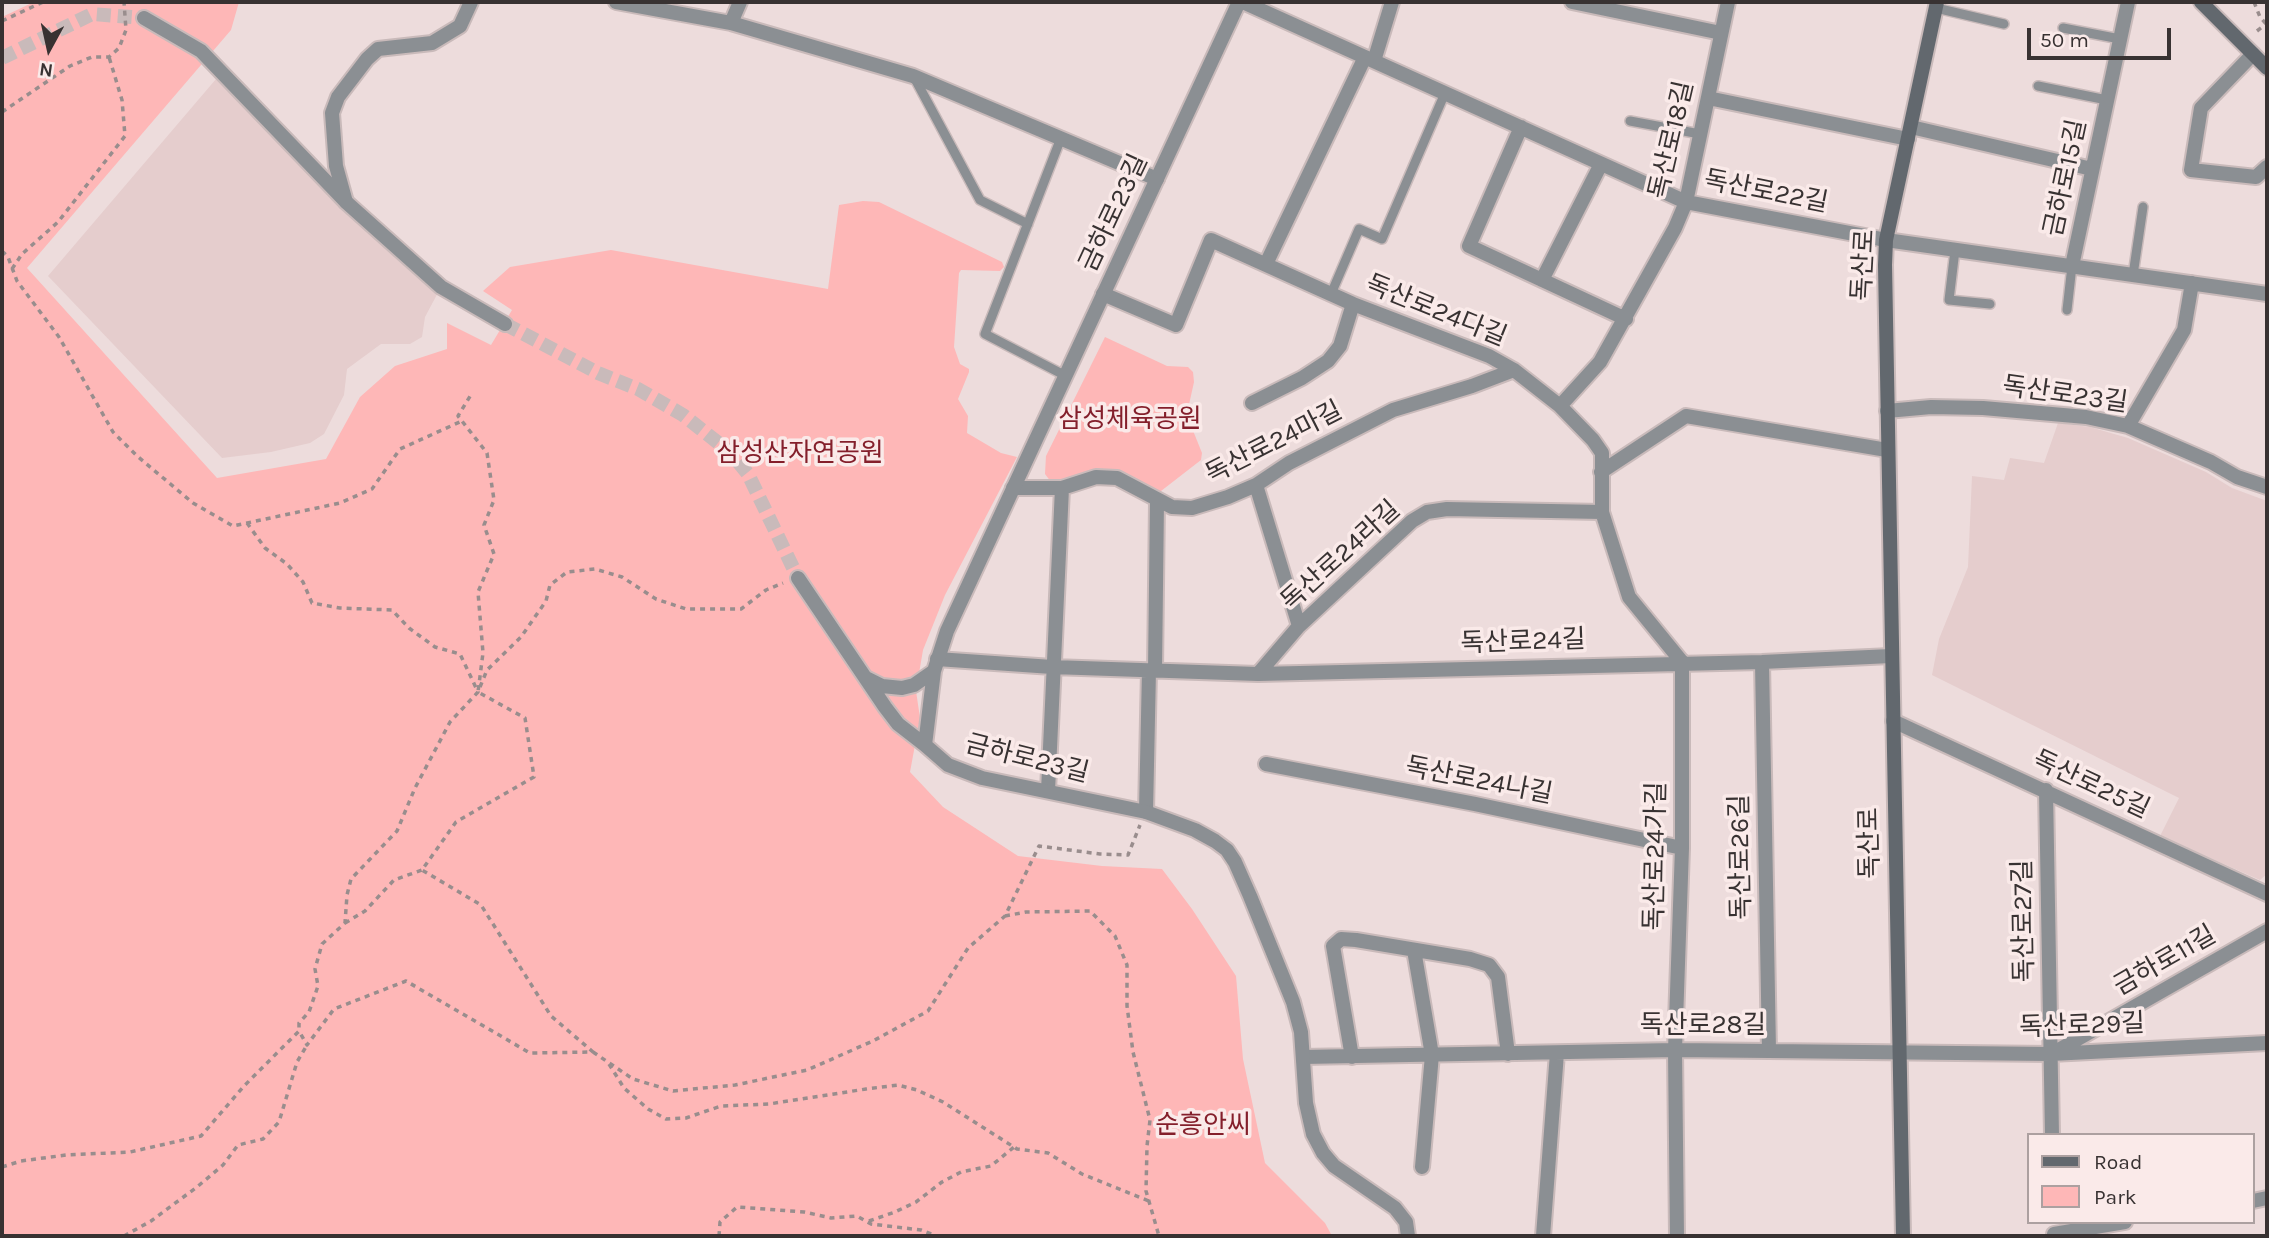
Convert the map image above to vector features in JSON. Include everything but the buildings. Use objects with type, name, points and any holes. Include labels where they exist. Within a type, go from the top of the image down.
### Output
[{"type":"main road","points":[[2201,2],[2267,68]]},
{"type":"main road","name":"독산로","points":[[1903,1236],[1887,450],[1886,240],[1937,5]]},
{"type":"street","points":[[346,202],[336,166],[332,113],[338,97],[378,49],[432,43],[460,26],[471,2]]},
{"type":"street","points":[[616,2],[730,23],[914,76],[1157,179]]},
{"type":"street","points":[[730,23],[740,2]]},
{"type":"street","name":"독산로22길","points":[[1241,2],[1686,202],[1886,240],[2267,294]]},
{"type":"street","name":"금하로23길","points":[[1241,2],[947,631],[935,665],[925,745],[948,765],[982,778],[1146,812],[1215,841],[1227,850],[1236,862],[1293,1002],[1301,1032],[1306,1103],[1313,1134],[1323,1153],[1345,1175],[1395,1208],[1406,1222],[1408,1236]]},
{"type":"street","points":[[1266,264],[1370,59],[1392,2]]},
{"type":"street","points":[[1572,2],[1645,9],[1721,33]]},
{"type":"street","name":"독산로18길","points":[[1560,406],[1600,362],[1675,228],[1686,202],[1728,2]]},
{"type":"street","name":"금하로15길","points":[[2072,266],[2128,2]]},
{"type":"street","points":[[144,18],[201,51],[346,202],[441,287],[505,324]]},
{"type":"street","points":[[2253,54],[2201,108],[2191,170],[2256,177],[2267,167]]},
{"type":"street","points":[[1708,97],[2092,169]]},
{"type":"street","points":[[1521,127],[1469,246],[1626,319]]},
{"type":"street","points":[[1542,280],[1601,164]]},
{"type":"street","name":"독산로24다길","points":[[1103,294],[1176,325],[1211,240],[1353,304],[1489,356],[1514,370],[1560,406],[1602,453],[1602,512],[1629,597],[1682,662]]},
{"type":"street","points":[[2128,426],[2183,330],[2192,284]]},
{"type":"street","points":[[1252,403],[1328,360],[1340,346],[1353,304]]},
{"type":"street","name":"독산로24마길","points":[[1013,488],[1062,488],[1096,477],[1116,478],[1172,507],[1192,508],[1256,485],[1289,463],[1393,410],[1514,370]]},
{"type":"street","name":"독산로23길","points":[[1887,411],[1931,407],[1983,408],[2086,418],[2128,426],[2210,462],[2237,477],[2267,487]]},
{"type":"street","points":[[1601,472],[1686,416],[1887,450]]},
{"type":"street","points":[[1256,485],[1299,626]]},
{"type":"street","points":[[1048,791],[1062,488]]},
{"type":"street","points":[[1146,812],[1157,500]]},
{"type":"street","name":"독산로24라길","points":[[1258,674],[1299,626],[1412,521],[1427,512],[1447,509],[1602,512]]},
{"type":"street","points":[[798,578],[898,724],[925,745]]},
{"type":"street","name":"독산로24길","points":[[935,665],[1258,674],[1762,662],[1891,656]]},
{"type":"street","name":"독산로24가길","points":[[1677,1236],[1675,1050],[1682,848],[1682,662]]},
{"type":"street","name":"독산로26길","points":[[1762,662],[1769,1051]]},
{"type":"street","points":[[866,678],[882,686],[902,688],[914,685],[935,665]]},
{"type":"street","name":"독산로25길","points":[[1893,722],[2046,790],[2267,894]]},
{"type":"street","name":"독산로24나길","points":[[1266,764],[1475,804],[1682,848]]},
{"type":"street","name":"독산로27길","points":[[2046,790],[2052,1133]]},
{"type":"street","name":"금하로11길","points":[[2051,1054],[2267,931]]},
{"type":"street","points":[[1352,1056],[1333,946],[1341,939],[1470,959],[1489,965],[1498,977],[1508,1054]]},
{"type":"street","points":[[1413,950],[1432,1055],[1422,1167]]},
{"type":"street","name":"독산로29길","points":[[1899,1051],[2051,1054],[2267,1043]]},
{"type":"street","name":"독산로28길","points":[[1303,1057],[1675,1050],[1899,1051]]},
{"type":"street","points":[[1543,1236],[1557,1053]]},
{"type":"street","points":[[2054,1231],[2109,1224]]},
{"type":"lane","name":"독산로","points":[[1937,5],[2004,24]]},
{"type":"lane","points":[[2063,28],[2120,40]]},
{"type":"lane","points":[[914,76],[980,200],[1028,224]]},
{"type":"lane","name":"금하로15길","points":[[2038,86],[2107,100]]},
{"type":"lane","points":[[1331,294],[1359,229],[1382,239],[1445,93]]},
{"type":"lane","points":[[1630,121],[1700,134]]},
{"type":"lane","points":[[1061,138],[985,334],[1066,376]]},
{"type":"lane","points":[[2133,275],[2143,207]]},
{"type":"lane","points":[[1955,250],[1949,300],[1990,304]]},
{"type":"lane","points":[[2067,310],[2072,266]]},
{"type":"path","points":[[2,22],[43,2]]},
{"type":"path","points":[[2,112],[70,66],[92,57],[108,57],[119,48],[126,30],[124,2]]},
{"type":"path","points":[[2254,2],[2260,17],[2267,24],[2257,31]]},
{"type":"path","points":[[12,269],[22,254],[58,222],[125,136],[122,100],[108,57]]},
{"type":"path","points":[[2,250],[17,281],[59,337],[113,432],[137,456],[206,512],[233,526],[340,503],[372,489],[400,449],[462,421]]},
{"type":"path","points":[[472,393],[458,416],[487,453],[494,500],[484,525],[494,554],[478,592],[483,653],[478,692]]},
{"type":"path","points":[[247,523],[265,548],[287,564],[303,582],[312,603],[340,608],[392,610],[409,628],[435,647],[460,654],[478,692],[525,718],[534,777],[456,822],[422,870],[394,880],[365,911],[345,923],[322,944],[315,969],[317,986],[309,1012],[299,1023],[299,1031],[307,1045]]},
{"type":"path","points":[[345,923],[351,880],[397,831],[415,788],[450,722],[478,692],[487,670],[521,637],[546,601],[550,585],[567,572],[595,569],[622,577],[656,599],[686,609],[741,609],[766,590],[798,578]]},
{"type":"path","points":[[422,870],[481,905],[551,1016],[593,1052],[633,1079],[673,1091],[735,1085],[807,1070],[873,1041],[928,1011],[968,948],[1005,916],[1040,846],[1128,855],[1146,812]]},
{"type":"path","points":[[1005,916],[1026,912],[1090,911],[1115,936],[1127,965],[1127,1006],[1133,1052],[1150,1120],[1146,1191],[1159,1236]]},
{"type":"path","points":[[124,1236],[151,1221],[197,1187],[223,1165],[238,1145],[264,1139],[279,1122],[297,1062],[334,1009],[406,981],[530,1053],[593,1052]]},
{"type":"path","points":[[2,1167],[21,1161],[66,1155],[130,1152],[201,1136],[244,1086],[299,1031]]},
{"type":"path","points":[[609,1062],[624,1088],[648,1109],[666,1119],[686,1118],[721,1106],[769,1104],[898,1085],[943,1101],[1014,1147],[1048,1153],[1082,1174],[1149,1201]]},
{"type":"path","points":[[867,1222],[895,1213],[916,1202],[942,1182],[961,1172],[991,1166],[1014,1147]]},
{"type":"path","points":[[719,1236],[720,1222],[737,1207],[804,1212],[831,1218],[857,1216],[867,1222],[921,1230],[937,1236]]},
{"type":"shaded area","points":[[222,72],[441,287],[425,317],[422,337],[410,344],[381,344],[347,369],[344,395],[324,434],[310,443],[271,452],[222,458],[48,276]]},
{"type":"shaded area","points":[[2058,423],[2090,427],[2128,438],[2206,472],[2232,488],[2267,501],[2267,874],[2260,880],[2160,836],[2179,798],[1932,675],[1939,639],[1968,567],[1972,476],[2004,480],[2010,458],[2044,463]]},
{"type":"green space","points":[[34,2],[239,2],[231,30],[27,268],[217,478],[326,459],[360,397],[395,366],[447,349],[447,323],[491,345],[512,310],[483,291],[510,267],[611,250],[828,289],[839,205],[863,201],[879,202],[1002,262],[1004,267],[1000,271],[961,270],[959,273],[954,347],[960,364],[969,369],[969,372],[958,399],[968,416],[967,433],[1001,453],[1017,457],[945,595],[923,650],[916,691],[920,718],[910,772],[943,807],[1018,856],[1102,866],[1162,869],[1236,976],[1243,1059],[1265,1163],[1325,1223],[1332,1236],[2,1236],[2,17]]},
{"type":"green space","name":"삼성체육공원","points":[[1105,337],[1167,366],[1188,367],[1193,372],[1194,382],[1188,409],[1202,453],[1201,460],[1152,498],[1130,484],[1051,482],[1045,474],[1046,456]]},
{"type":"tunnel","points":[[2,58],[92,14],[144,18]]},
{"type":"tunnel","points":[[505,324],[598,373],[638,389],[683,415],[731,453],[748,474],[798,578]]},
{"type":"park label","name":"삼성산자연공원","points":[[800,454]]},
{"type":"park label","name":"순흥안씨","points":[[1203,1126]]}]
